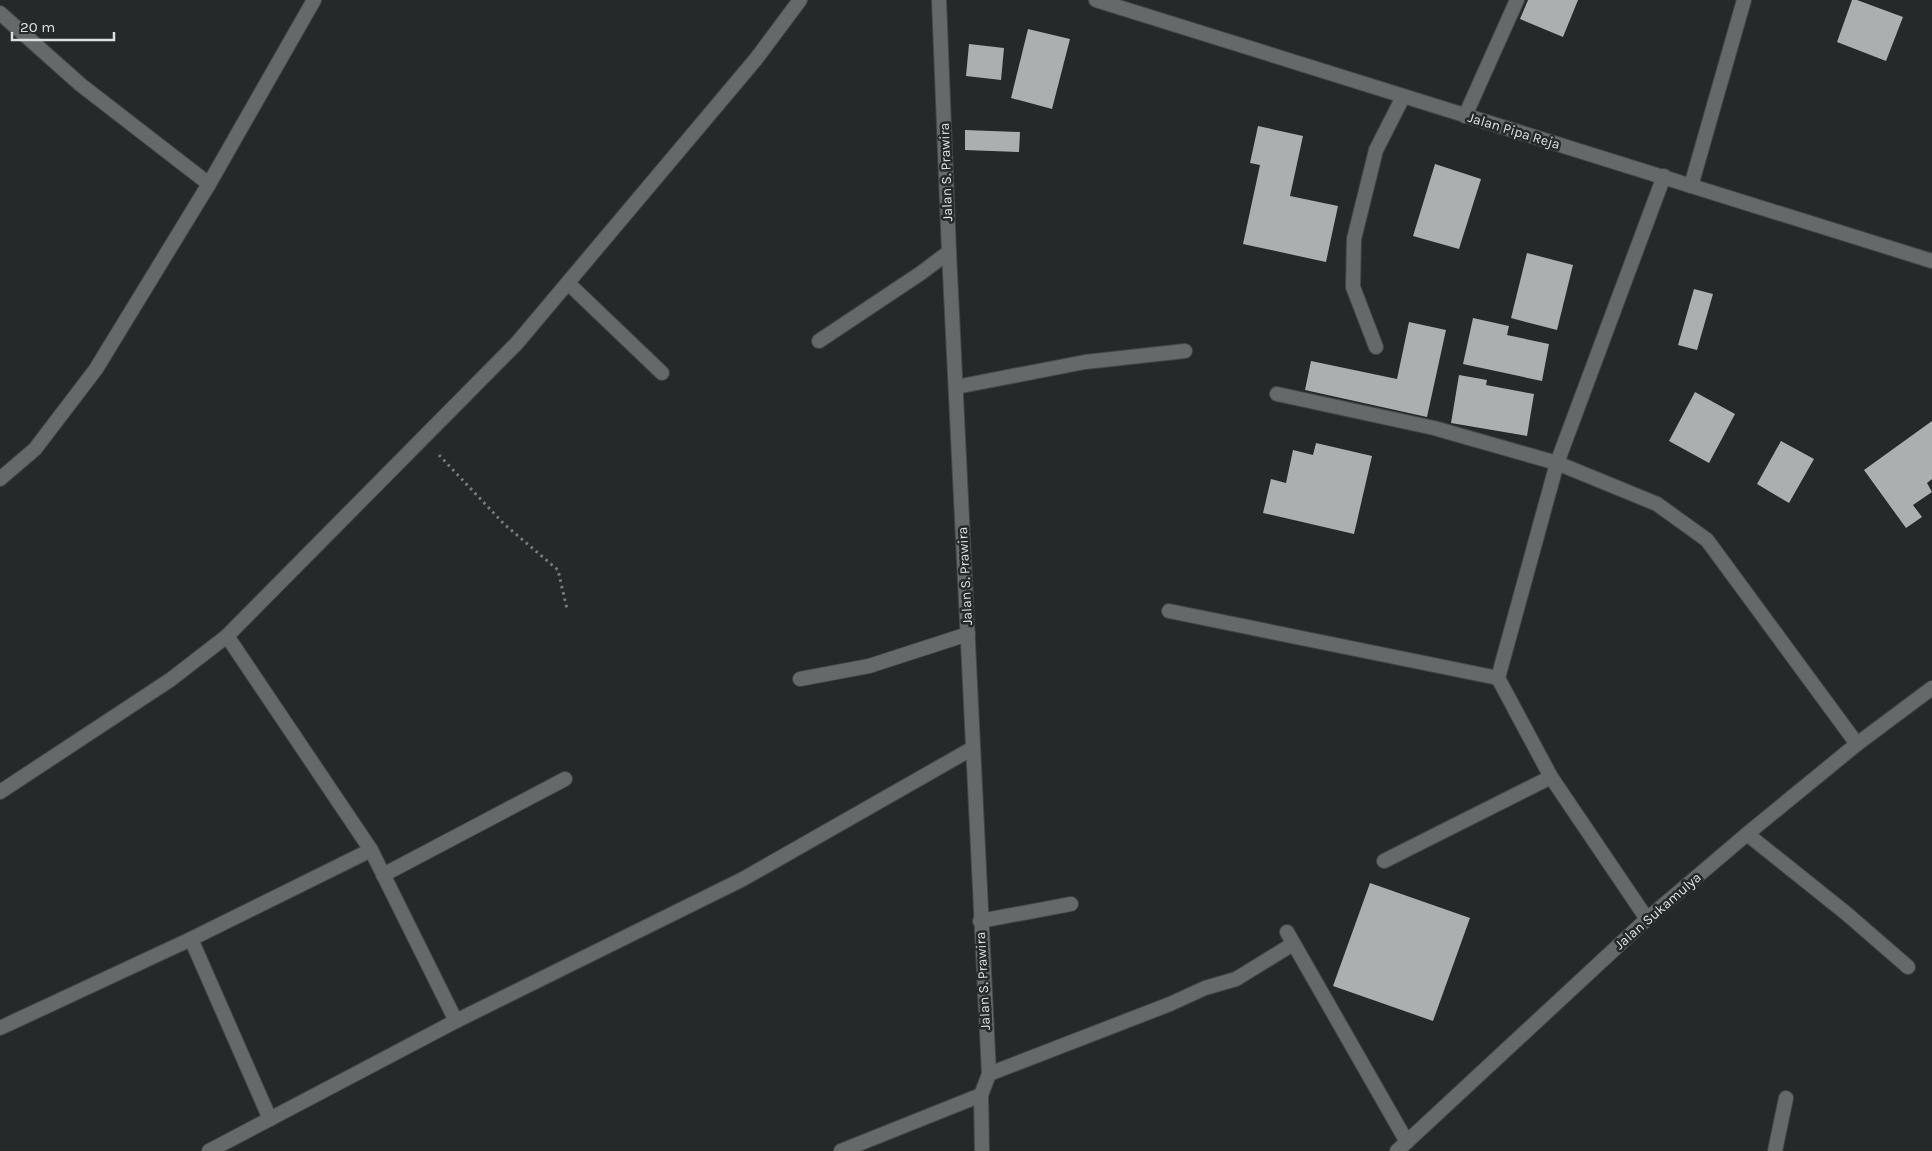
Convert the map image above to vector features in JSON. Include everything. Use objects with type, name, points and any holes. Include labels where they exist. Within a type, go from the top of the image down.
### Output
[{"type":"street","points":[[0,479],[36,449],[96,369],[209,184],[314,0]]},
{"type":"street","points":[[0,792],[170,680],[227,636],[517,344],[756,59],[800,0]]},
{"type":"street","name":"Jalan S. Prawira","points":[[939,0],[980,921],[989,1074],[981,1095],[982,1151]]},
{"type":"street","name":"Jalan Pipa Reja","points":[[1096,0],[1932,261]]},
{"type":"street","points":[[1465,116],[1517,0]]},
{"type":"street","points":[[1691,186],[1744,0]]},
{"type":"street","points":[[0,13],[81,85],[209,184]]},
{"type":"street","points":[[1376,347],[1353,287],[1354,239],[1376,150],[1403,97]]},
{"type":"street","points":[[1647,919],[1551,777],[1498,678],[1557,463],[1664,176]]},
{"type":"street","points":[[819,341],[921,273],[949,252]]},
{"type":"street","points":[[568,284],[662,373]]},
{"type":"street","points":[[956,387],[1085,362],[1185,352]]},
{"type":"street","points":[[1277,394],[1434,428],[1557,463],[1656,504],[1707,540],[1857,744]]},
{"type":"street","points":[[1169,612],[1498,678]]},
{"type":"street","points":[[800,679],[870,666],[968,634]]},
{"type":"street","points":[[227,636],[371,850],[456,1021]]},
{"type":"street","name":"Jalan Sukamulya","points":[[1402,1146],[1647,919],[1857,744],[1932,688]]},
{"type":"street","points":[[209,1151],[456,1021],[743,879],[973,748]]},
{"type":"street","points":[[1384,861],[1551,777]]},
{"type":"street","points":[[383,875],[564,778]]},
{"type":"street","points":[[1747,834],[1847,914],[1908,967]]},
{"type":"street","points":[[0,1028],[191,939],[371,850]]},
{"type":"street","points":[[980,921],[1071,904]]},
{"type":"street","points":[[989,1074],[1170,1004],[1205,988],[1236,979],[1290,938],[1402,1146]]},
{"type":"street","points":[[191,939],[270,1119]]},
{"type":"street","points":[[841,1151],[981,1095]]},
{"type":"street","points":[[1775,1151],[1786,1098]]},
{"type":"path","points":[[423,438],[504,524],[558,570],[567,609]]},
{"type":"building","points":[[1528,0],[1578,0],[1563,37],[1520,19]]},
{"type":"building","points":[[1852,0],[1857,0],[1903,17],[1886,61],[1837,42]]},
{"type":"building","points":[[1028,29],[1070,39],[1052,109],[1011,98]]},
{"type":"building","points":[[969,44],[1004,48],[1001,80],[966,76]]},
{"type":"building","points":[[1258,126],[1303,136],[1290,196],[1338,206],[1326,262],[1243,244],[1260,165],[1250,163]]},
{"type":"building","points":[[965,130],[1020,132],[1019,152],[965,150]]},
{"type":"building","points":[[1435,164],[1481,179],[1459,249],[1413,236]]},
{"type":"building","points":[[1527,253],[1573,265],[1557,330],[1511,318]]},
{"type":"building","points":[[1694,289],[1713,294],[1697,350],[1678,345]]},
{"type":"building","points":[[1473,318],[1509,326],[1507,335],[1549,344],[1542,381],[1463,364]]},
{"type":"building","points":[[1409,322],[1446,330],[1427,417],[1305,390],[1311,361],[1397,379]]},
{"type":"building","points":[[1459,375],[1487,380],[1486,385],[1534,394],[1527,436],[1451,423]]},
{"type":"building","points":[[1695,392],[1735,414],[1709,463],[1669,441]]},
{"type":"building","points":[[1932,421],[1932,479],[1927,483],[1932,492],[1913,505],[1922,517],[1906,528],[1864,470]]},
{"type":"building","points":[[1781,441],[1814,459],[1789,503],[1757,484]]},
{"type":"building","points":[[1316,443],[1372,456],[1354,534],[1263,513],[1271,479],[1286,483],[1293,450],[1313,455]]},
{"type":"building","points":[[1370,883],[1470,918],[1433,1021],[1333,986]]}]
